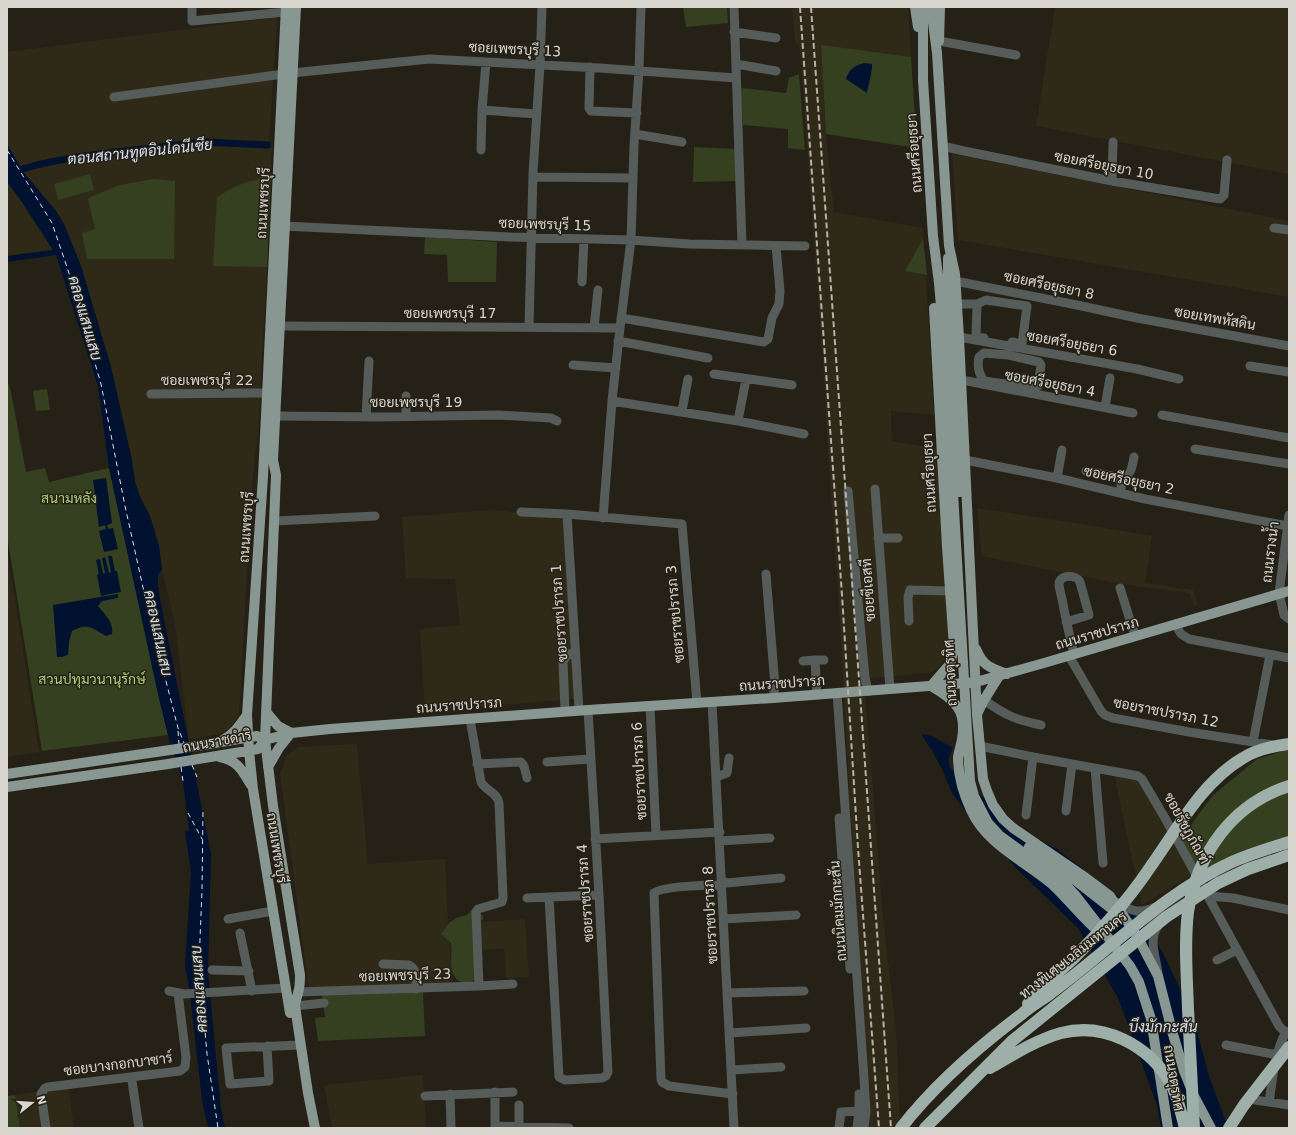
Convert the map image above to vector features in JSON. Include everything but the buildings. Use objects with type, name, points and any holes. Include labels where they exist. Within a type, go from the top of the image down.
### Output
[{"type":"highway","points":[[1022,1013],[1036,994],[1076,956],[1110,919],[1146,873],[1196,803],[1217,778],[1228,768],[1252,753],[1289,744]]},
{"type":"highway","points":[[1194,1128],[1186,945],[1188,912],[1196,880],[1216,838],[1233,819],[1260,798],[1289,786]]},
{"type":"highway","name":"ทางพิเศษเฉลิมมหานคร","points":[[902,1128],[915,1111],[962,1063],[1022,1013],[1052,993],[1138,922],[1209,874],[1232,862],[1289,841]]},
{"type":"highway","name":"ทางพิเศษเฉลิมมหานคร","points":[[925,1128],[1012,1041],[1166,917],[1218,883],[1248,869],[1289,855]]},
{"type":"highway","points":[[979,1075],[1032,1044],[1062,1033],[1085,1031],[1111,1034],[1140,1048],[1163,1072],[1177,1099],[1185,1128]]},
{"type":"highway","points":[[1229,1128],[1244,1105],[1289,1047]]},
{"type":"main road","name":"ถนนเพชรบุรี","points":[[296,7],[288,74],[265,393],[263,477],[247,715],[253,789],[273,911],[295,1035],[301,1044]]},
{"type":"main road","name":"ถนนศรีอยุธยา","points":[[915,7],[922,53],[935,250],[939,283],[951,339],[962,380],[976,682]]},
{"type":"main road","name":"ถนนศรีอยุธยา","points":[[922,53],[923,7]]},
{"type":"main road","name":"ถนนศรีอยุธยา","points":[[931,7],[937,52],[949,246],[957,304],[951,339]]},
{"type":"main road","name":"ถนนศรีอยุธยา","points":[[937,52],[939,41],[940,7]]},
{"type":"main road","name":"ถนนเพชรบุรี","points":[[286,10],[288,74],[284,226],[273,460],[276,475],[275,521],[265,740],[272,801],[300,975],[295,1006],[308,1093],[315,1128]]},
{"type":"main road","name":"ถนนศรีอยุธยา","points":[[949,246],[947,271],[951,339]]},
{"type":"main road","name":"ถนนศรีอยุธยา","points":[[931,686],[950,664],[953,657],[954,648],[932,280],[935,250]]},
{"type":"main road","name":"ถนนจตุรทิศ","points":[[951,339],[973,718],[978,781],[981,794],[993,817],[1003,828],[1080,884],[1126,921]]},
{"type":"main road","name":"ถนนจตุรทิศ","points":[[951,339],[968,763],[970,781],[974,796],[988,823],[999,835],[1062,881],[1076,896],[1130,966],[1139,982],[1151,1019],[1168,1128]]},
{"type":"main road","name":"ถนนราชปรารภ","points":[[265,740],[291,734],[346,727],[773,698],[976,682],[1284,592]]},
{"type":"main road","points":[[950,594],[956,606],[961,608],[969,604],[972,599]]},
{"type":"main road","points":[[974,643],[980,658],[1003,675],[984,700],[977,715]]},
{"type":"main road","points":[[248,733],[259,729],[264,724],[266,678],[268,676]]},
{"type":"main road","name":"ถนนจตุรทิศ","points":[[976,682],[977,715],[984,779],[993,805],[1003,819],[1013,828],[1110,896],[1137,936],[1158,976],[1184,1071],[1194,1096],[1211,1128]]},
{"type":"main road","name":"ถนนจตุรทิศ","points":[[931,686],[944,693],[960,709],[963,731],[958,757],[959,772],[964,793],[971,811],[987,834],[997,844],[1052,885],[1088,922],[1115,946]]},
{"type":"main road","points":[[267,713],[278,726],[291,734],[279,748],[268,766]]},
{"type":"main road","points":[[217,743],[231,736],[247,715]]},
{"type":"main road","name":"ถนนราชดำริ","points":[[7,774],[217,743],[248,733],[265,740],[258,748],[249,751],[7,787]]},
{"type":"main road","points":[[218,756],[229,759],[236,764],[253,789]]},
{"type":"main road","points":[[959,772],[966,758],[975,758],[982,763]]},
{"type":"main road","points":[[256,804],[272,801]]},
{"type":"street","points":[[192,7],[192,21],[286,10]]},
{"type":"street","points":[[529,327],[533,176],[542,7]]},
{"type":"street","points":[[521,512],[567,514],[603,518],[612,400],[631,240],[633,178],[640,70],[641,7]]},
{"type":"street","points":[[734,7],[742,245]]},
{"type":"street","points":[[734,32],[776,38]]},
{"type":"street","points":[[939,41],[1016,55]]},
{"type":"street","name":"ซอยเพชรบุรี 13","points":[[114,97],[288,74],[429,60],[590,67],[736,78]]},
{"type":"street","points":[[481,150],[482,110],[486,62]]},
{"type":"street","points":[[736,64],[776,71]]},
{"type":"street","points":[[590,67],[589,108],[591,110],[637,113]]},
{"type":"street","points":[[482,110],[537,114]]},
{"type":"street","points":[[636,134],[682,142]]},
{"type":"street","points":[[1112,181],[1113,142]]},
{"type":"street","name":"ซอยศรีอยุธยา 10","points":[[942,146],[1112,181],[1220,199],[1224,195],[1227,160]]},
{"type":"street","points":[[533,176],[633,178]]},
{"type":"street","name":"ซอยเพชรบุรี 15","points":[[284,226],[531,238],[631,240],[690,244],[805,246]]},
{"type":"street","points":[[1274,228],[1289,230]]},
{"type":"street","points":[[582,282],[584,239]]},
{"type":"street","points":[[621,318],[764,342],[768,339],[772,318],[779,304],[780,291],[776,246]]},
{"type":"street","name":"ซอยศรีอยุธยา 8","points":[[955,281],[1136,318]]},
{"type":"street","points":[[594,328],[598,290]]},
{"type":"street","points":[[957,304],[977,304],[986,300],[1027,306],[1022,344],[976,337],[977,304]]},
{"type":"street","name":"ซอยเทพหัสดิน","points":[[1136,318],[1289,346]]},
{"type":"street","name":"ซอยเพชรบุรี 17","points":[[280,326],[620,328]]},
{"type":"street","name":"ซอยศรีอยุธยา 6","points":[[951,339],[1007,346],[1138,369],[1179,379]]},
{"type":"street","points":[[618,341],[708,358]]},
{"type":"street","points":[[1007,346],[1008,356]]},
{"type":"street","points":[[984,353],[1008,356],[1039,362],[1041,373],[1038,386],[1034,388],[984,381],[979,372],[978,363],[980,354],[984,353]]},
{"type":"street","points":[[366,417],[369,361]]},
{"type":"street","points":[[573,365],[616,368]]},
{"type":"street","points":[[1250,366],[1289,372]]},
{"type":"street","points":[[714,374],[792,386]]},
{"type":"street","points":[[1105,407],[1110,378]]},
{"type":"street","points":[[682,411],[688,379]]},
{"type":"street","points":[[738,421],[746,379]]},
{"type":"street","name":"ซอยศรีอยุธยา 4","points":[[962,380],[1133,413]]},
{"type":"street","name":"ซอยเพชรบุรี 22","points":[[151,394],[265,393]]},
{"type":"street","points":[[406,396],[406,417]]},
{"type":"street","points":[[612,400],[682,411],[804,434]]},
{"type":"street","name":"ซอยเพชรบุรี 19","points":[[276,416],[406,417],[499,415],[551,418],[557,421]]},
{"type":"street","points":[[1162,415],[1289,438]]},
{"type":"street","points":[[1195,449],[1289,464]]},
{"type":"street","points":[[1057,478],[1062,450]]},
{"type":"street","points":[[1086,471],[1121,478],[1126,477],[1131,471],[1134,457]]},
{"type":"street","name":"ซอยศรีอยุธยา 2","points":[[965,460],[1057,478],[1288,532]]},
{"type":"street","points":[[1121,478],[1121,493]]},
{"type":"street","name":"ซอยซีเอสที","points":[[875,490],[890,689]]},
{"type":"street","points":[[848,491],[864,678],[868,691]]},
{"type":"street","name":"ซอยราชปรารภ 1","points":[[567,514],[575,652],[583,710]]},
{"type":"street","name":"ถนนรางน้ำ","points":[[1289,515],[1284,592],[1284,615],[1289,619]]},
{"type":"street","points":[[275,521],[375,516]]},
{"type":"street","name":"ซอยราชปรารภ 3","points":[[603,518],[682,524],[697,703]]},
{"type":"street","points":[[878,538],[898,538]]},
{"type":"street","points":[[766,574],[774,686],[773,698]]},
{"type":"street","name":"ซอยราชปรารภ 12","points":[[1066,622],[1089,615],[1080,582],[1075,577],[1062,579],[1059,585],[1072,655],[1101,711],[1105,715],[1113,718],[1189,732],[1289,748]]},
{"type":"street","points":[[1120,588],[1135,636]]},
{"type":"street","points":[[908,621],[908,597],[910,590],[950,594]]},
{"type":"street","points":[[1175,624],[1181,634],[1189,639],[1289,658]]},
{"type":"street","points":[[565,712],[563,662],[567,655],[575,652]]},
{"type":"street","points":[[1253,742],[1270,655]]},
{"type":"street","points":[[803,661],[819,660],[816,694]]},
{"type":"street","name":"ถนนนิคมมักกะสัน","points":[[834,693],[845,911],[856,1041],[859,1111],[857,1128]]},
{"type":"street","name":"ถนนนิคมมักกะสัน","points":[[834,693],[864,1078],[866,1111],[864,1128]]},
{"type":"street","points":[[984,700],[1013,718],[1041,725]]},
{"type":"street","name":"ซอยราชปรารภ 8","points":[[712,702],[720,832],[734,1128]]},
{"type":"street","name":"ซอยราชปรารภ 6","points":[[650,706],[656,835]]},
{"type":"street","name":"ซอยราชปรารภ 4","points":[[549,897],[559,1077],[565,1080],[602,1078],[607,1074],[604,983],[590,758],[583,710]]},
{"type":"street","points":[[470,719],[481,782],[498,798],[499,803],[503,897],[502,902],[499,904],[478,909],[476,912],[479,986]]},
{"type":"street","name":"ซอยรัชฎภัณฑ์","points":[[980,746],[1138,776],[1142,779],[1279,1026],[1288,1032]]},
{"type":"street","points":[[1026,815],[1033,757]]},
{"type":"street","points":[[547,762],[590,758]]},
{"type":"street","points":[[716,777],[727,773],[729,758]]},
{"type":"street","points":[[477,764],[521,762],[524,766],[527,778]]},
{"type":"street","points":[[1066,811],[1072,764]]},
{"type":"street","points":[[1095,768],[1103,863]]},
{"type":"street","points":[[595,839],[720,832]]},
{"type":"street","points":[[720,841],[770,838]]},
{"type":"street","points":[[1110,896],[1132,911],[1141,912],[1155,907],[1198,878],[1223,864],[1250,852],[1289,841]]},
{"type":"street","points":[[1158,976],[1152,941],[1155,931],[1162,922],[1249,872],[1289,858]]},
{"type":"street","points":[[733,1094],[669,1086],[662,1082],[654,893],[658,890],[666,889],[781,878]]},
{"type":"street","points":[[527,898],[599,895]]},
{"type":"street","points":[[1207,895],[1233,898],[1289,910]]},
{"type":"street","points":[[228,919],[273,911]]},
{"type":"street","points":[[724,919],[796,915]]},
{"type":"street","points":[[240,933],[252,991]]},
{"type":"street","points":[[1217,960],[1237,950]]},
{"type":"street","points":[[383,964],[409,965],[412,967],[416,973],[416,988]]},
{"type":"street","points":[[212,970],[249,971]]},
{"type":"street","name":"ซอยเพชรบุรี 23","points":[[298,992],[513,984]]},
{"type":"street","points":[[169,991],[181,994],[286,988]]},
{"type":"street","points":[[727,993],[804,991]]},
{"type":"street","name":"ซอยบางกอกบาซาร์","points":[[46,1128],[41,1094],[42,1091],[48,1087],[180,1071],[185,1067],[186,1056],[181,994]]},
{"type":"street","points":[[295,1006],[324,1003]]},
{"type":"street","points":[[730,1033],[806,1028]]},
{"type":"street","points":[[1269,1102],[1280,1042],[1288,1032]]},
{"type":"street","points":[[267,1046],[269,1081],[230,1084],[226,1048],[301,1044]]},
{"type":"street","points":[[1226,1045],[1277,1055]]},
{"type":"street","points":[[732,1070],[781,1067]]},
{"type":"street","points":[[132,1081],[139,1128]]},
{"type":"street","points":[[495,1092],[495,1127],[520,1126],[569,1128]]},
{"type":"street","points":[[425,1096],[513,1092]]},
{"type":"street","points":[[450,1094],[451,1128]]},
{"type":"street","points":[[1255,1100],[1289,1105]]},
{"type":"street","points":[[519,1105],[520,1126]]},
{"type":"street","points":[[839,1128],[841,1112],[859,1111]]},
{"type":"shaded area","points":[[792,7],[908,7],[911,57],[821,46],[826,134],[834,212],[923,228],[934,415],[891,411],[892,441],[938,449],[949,651],[940,667],[932,672],[864,679],[883,917],[896,1030],[900,1128],[870,1128],[870,1094],[857,926],[838,587],[824,378],[800,48],[795,41]]},
{"type":"shaded area","points":[[1055,7],[1289,7],[1289,174],[1036,126]]},
{"type":"shaded area","points":[[277,18],[269,143],[202,139],[108,150],[20,166],[7,144],[7,52]]},
{"type":"shaded area","points":[[203,146],[272,148],[258,432],[252,483],[239,716],[227,731],[215,735],[189,739],[175,624],[162,569],[159,546],[150,516],[140,497],[135,482],[132,460],[111,367],[81,266],[64,224],[56,211],[24,173],[42,165]]},
{"type":"shaded area","points":[[952,154],[1289,221],[1289,297],[958,240]]},
{"type":"shaded area","points":[[7,182],[20,199],[53,250],[7,256]]},
{"type":"shaded area","points":[[977,508],[1152,536],[1145,583],[1193,590],[1198,605],[1194,606],[1189,593],[1120,584],[982,556]]},
{"type":"shaded area","points":[[491,510],[564,517],[575,699],[425,711],[420,629],[460,625],[455,579],[406,578],[402,517]]},
{"type":"shaded area","points":[[7,550],[39,752],[7,757]]},
{"type":"shaded area","points":[[357,744],[368,864],[445,859],[449,942],[453,986],[309,990],[280,773],[287,755],[299,747]]},
{"type":"shaded area","points":[[1114,774],[1127,776],[1141,782],[1193,874],[1142,905]]},
{"type":"shaded area","points":[[525,919],[529,977],[506,978],[504,949],[480,950],[478,922]]},
{"type":"shaded area","points":[[423,1075],[426,1128],[332,1128],[324,1085]]},
{"type":"shaded area","points":[[68,1087],[74,1128],[20,1128],[15,1095]]},
{"type":"green space","points":[[683,7],[727,7],[728,23],[686,27]]},
{"type":"green space","points":[[821,45],[911,57],[917,148],[826,134]]},
{"type":"green space","points":[[799,74],[805,150],[788,148],[788,129],[743,125],[741,88],[786,93],[789,78]]},
{"type":"green space","points":[[694,147],[736,149],[736,181],[693,182]]},
{"type":"green space","points":[[90,174],[94,190],[58,200],[54,184]]},
{"type":"green space","points":[[271,177],[267,267],[213,266],[217,198],[230,189],[242,184]]},
{"type":"green space","points":[[154,179],[175,181],[174,259],[87,259],[82,233],[95,229],[88,198],[120,185]]},
{"type":"green space","points":[[425,237],[497,242],[496,282],[448,282],[447,255],[424,254]]},
{"type":"green space","points":[[923,239],[927,275],[905,271]]},
{"type":"green space","name":"สวนปทุมวนานุรักษ์","points":[[7,379],[11,392],[26,472],[45,468],[49,482],[109,468],[168,735],[42,751],[7,535]]},
{"type":"green space","points":[[47,389],[50,410],[36,411],[33,391]]},
{"type":"green space","points":[[1283,751],[1289,751],[1289,837],[1242,852],[1199,876],[1180,840],[1212,796],[1257,759]]},
{"type":"green space","points":[[475,907],[483,916],[483,919],[479,923],[477,978],[468,984],[456,979],[453,974],[451,962],[451,943],[441,934],[449,923],[456,918],[467,915]]},
{"type":"green space","points":[[423,991],[425,1036],[318,1041],[315,1018],[325,1017],[322,995]]},
{"type":"green space","points":[[15,1095],[20,1128],[7,1128],[7,1096]]},
{"type":"water","points":[[864,63],[872,64],[867,93],[846,79],[852,68]]},
{"type":"water","name":"คลองแสนแสบ","points":[[7,144],[24,173],[56,211],[64,224],[81,266],[111,367],[132,460],[135,482],[140,497],[150,516],[159,546],[162,569],[158,575],[158,589],[211,854],[208,972],[221,1109],[225,1128],[208,1128],[202,1100],[189,986],[185,966],[191,872],[185,831],[189,831],[183,781],[170,743],[159,699],[109,468],[98,386],[56,255],[7,262],[7,256],[53,250],[20,199],[7,182]]},
{"type":"water","points":[[106,478],[112,523],[107,525],[108,529],[113,528],[118,549],[104,552],[99,531],[106,529],[105,525],[99,527],[93,480]]},
{"type":"water","points":[[108,556],[112,556],[115,571],[117,571],[121,592],[101,596],[96,560],[100,559],[103,574],[105,573],[102,558],[105,557],[109,573],[111,572]]},
{"type":"water","points":[[118,594],[118,598],[102,601],[98,606],[112,626],[112,634],[106,636],[90,627],[78,628],[72,631],[68,655],[57,657],[53,605]]},
{"type":"water","name":"บึงมักกะสัน","points":[[921,734],[932,736],[953,748],[948,759],[950,767],[955,774],[976,791],[1012,825],[1057,849],[1139,913],[1165,957],[1193,1017],[1209,1076],[1228,1128],[1161,1128],[1157,1105],[1119,1000],[1078,928],[1017,869],[969,816],[952,793],[942,769]]},
{"type":"waterway","name":"ตอนสถานทูตอินโดนีเซีย","points":[[14,172],[53,161],[77,157],[194,143],[207,142],[267,145]]},
{"type":"ferry route","points":[[7,150],[52,223],[68,270],[101,384],[125,506],[150,619],[178,728],[184,743]]},
{"type":"ferry route","points":[[178,731],[179,744]]},
{"type":"ferry route","points":[[192,765],[197,777]]},
{"type":"ferry route","points":[[181,767],[183,781]]},
{"type":"ferry route","points":[[201,988],[199,963],[203,809]]},
{"type":"ferry route","points":[[188,813],[202,839]]},
{"type":"ferry route","points":[[202,997],[207,1054],[218,1128]]},
{"type":"railway","points":[[800,7],[842,595],[858,848],[879,1128]]},
{"type":"railway","points":[[811,7],[891,1128]]},
{"type":"park label","name":"สนามหลัง","points":[[69,498]]}]
